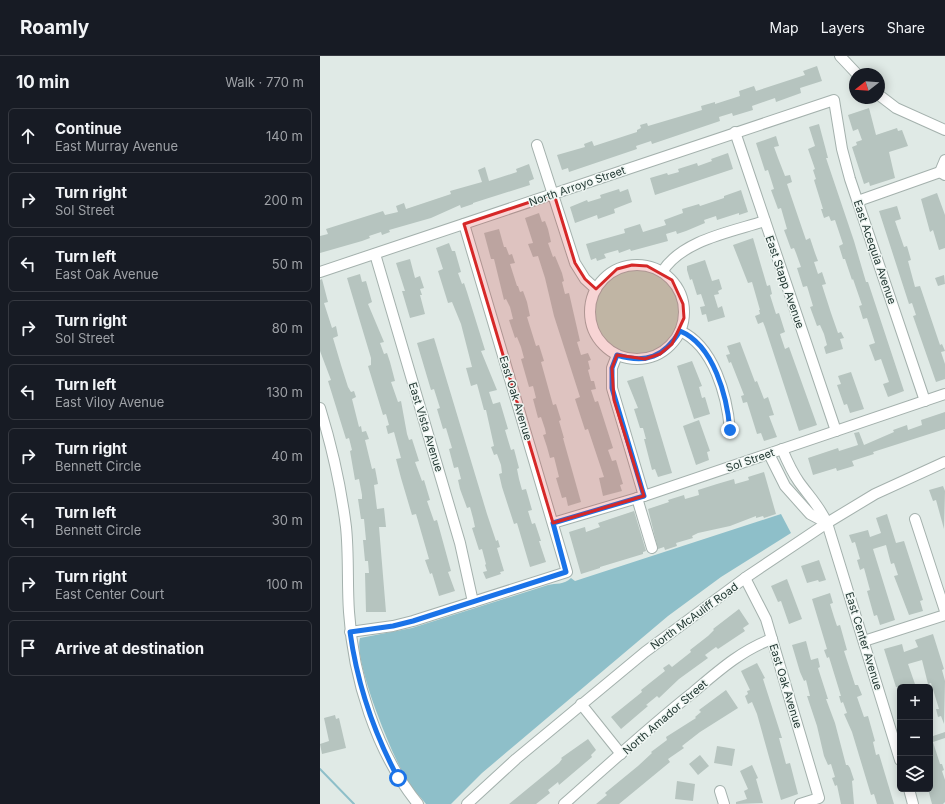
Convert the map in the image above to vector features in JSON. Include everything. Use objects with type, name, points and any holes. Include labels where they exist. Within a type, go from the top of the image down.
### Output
[{"type":"street","points":[[840,56],[851,68]]},
{"type":"street","name":"North Arroyo Street","points":[[320,272],[834,100]]},
{"type":"street","name":"East Acequia Avenue","points":[[834,100],[842,149],[925,401]]},
{"type":"street","points":[[885,100],[896,108],[945,130]]},
{"type":"street","name":"East Stapp Avenue","points":[[735,132],[836,431]]},
{"type":"street","points":[[537,145],[575,263],[585,279],[596,288]]},
{"type":"street","points":[[858,201],[943,174],[945,160]]},
{"type":"street","points":[[662,272],[669,262],[686,249],[765,221]]},
{"type":"street","name":"East Oak Avenue","points":[[464,224],[553,523],[566,572],[473,602]]},
{"type":"street","name":"East Vista Avenue","points":[[374,254],[460,543],[473,602]]},
{"type":"street","points":[[632,265],[647,266],[662,272],[676,286],[684,304],[684,318],[680,331],[672,344],[660,354],[645,359],[630,359],[617,355],[603,345],[595,333],[590,319],[590,304],[596,288],[604,277],[617,269],[632,265]]},
{"type":"street","points":[[680,331],[695,339],[709,358],[727,407],[730,430]]},
{"type":"street","points":[[617,355],[612,368],[612,388],[641,497],[652,548]]},
{"type":"street","name":"Sol Street","points":[[553,523],[641,497],[945,394]]},
{"type":"street","points":[[320,408],[336,468],[345,525],[349,571],[350,632],[358,672],[381,744],[398,778],[418,804]]},
{"type":"street","name":"East Center Avenue","points":[[782,449],[789,467],[821,509],[827,523],[899,756]]},
{"type":"street","points":[[769,454],[785,486],[810,514],[827,523]]},
{"type":"street","name":"North McAuliff Road","points":[[467,804],[516,759],[581,704],[688,619],[745,578],[827,523],[875,494],[945,462]]},
{"type":"street","points":[[915,519],[945,611]]},
{"type":"street","name":"East Oak Avenue","points":[[745,578],[766,619],[819,798],[800,804]]},
{"type":"street","points":[[350,632],[393,626],[473,602]]},
{"type":"street","points":[[864,641],[945,615]]},
{"type":"street","name":"North Amador Street","points":[[564,804],[661,718],[738,656],[753,646],[772,639]]},
{"type":"street","points":[[581,704],[621,754]]},
{"type":"street","points":[[720,791],[724,804]]},
{"type":"street","points":[[910,792],[913,804]]},
{"type":"highlighted area","points":[[554,194],[575,263],[585,279],[596,289],[617,269],[632,265],[647,266],[672,280],[683,304],[684,318],[672,344],[660,354],[645,359],[617,355],[612,368],[614,400],[644,496],[553,523],[464,224]]},
{"type":"green space","points":[[637,270],[645,271],[660,277],[672,289],[678,304],[678,320],[672,335],[660,347],[645,353],[637,354],[629,353],[614,347],[602,335],[596,320],[595,312],[596,304],[602,289],[614,277],[629,271]]},
{"type":"water","points":[[781,514],[791,533],[721,577],[668,616],[482,773],[451,804],[426,804],[411,786],[393,752],[368,687],[359,650],[360,638],[412,628],[548,585],[563,583],[571,578],[575,581]]},
{"type":"building","points":[[817,66],[822,81],[800,88],[801,93],[776,102],[775,98],[752,106],[753,110],[733,116],[732,113],[719,117],[720,121],[652,144],[651,141],[636,146],[637,149],[569,172],[568,168],[562,170],[557,155],[585,147],[584,144],[592,141],[594,146],[637,132],[637,130],[641,128],[640,125],[647,123],[648,126],[702,110],[701,106],[715,102],[715,104],[740,96],[739,91],[754,86],[756,91],[805,75],[803,71]]},
{"type":"building","points":[[869,108],[876,135],[897,128],[898,131],[902,130],[908,146],[889,152],[895,178],[870,186],[869,182],[864,184],[852,147],[857,145],[856,142],[862,140],[858,129],[853,131],[848,115]]},
{"type":"building","points":[[819,124],[828,158],[826,158],[866,282],[868,282],[904,391],[888,397],[883,384],[889,382],[881,359],[875,361],[869,345],[875,343],[867,318],[863,319],[859,306],[862,305],[845,259],[843,259],[839,246],[843,244],[835,220],[831,221],[829,216],[824,218],[821,209],[823,209],[814,180],[816,179],[813,170],[815,169],[808,149],[815,146],[809,127]]},
{"type":"building","points":[[776,136],[779,146],[774,147],[785,176],[790,175],[792,182],[787,184],[806,240],[810,238],[818,261],[814,262],[818,274],[822,272],[826,284],[822,285],[838,333],[841,332],[844,338],[840,339],[843,349],[826,354],[824,347],[827,345],[824,334],[820,325],[817,326],[810,307],[813,306],[807,286],[803,287],[797,268],[801,267],[794,248],[791,249],[784,230],[787,229],[781,208],[778,209],[771,190],[774,189],[768,170],[765,171],[756,143]]},
{"type":"building","points":[[728,153],[733,169],[655,195],[650,178],[667,173],[668,175],[679,172],[678,169],[697,163],[698,166],[712,161],[711,159]]},
{"type":"building","points":[[529,164],[534,179],[529,181],[530,185],[461,208],[460,205],[431,218],[389,230],[390,232],[382,235],[381,232],[369,236],[370,238],[362,241],[320,253],[320,236],[328,234],[326,229],[383,211],[385,215],[398,212],[396,206],[404,203],[406,209],[451,194],[450,191],[482,182],[478,170],[485,167],[489,181],[517,172],[516,169]]},
{"type":"building","points":[[619,189],[620,192],[628,189],[632,202],[614,209],[615,213],[598,219],[597,215],[575,223],[570,207],[587,200],[588,202],[601,198],[600,195]]},
{"type":"building","points":[[741,190],[748,212],[739,215],[739,213],[717,220],[716,216],[704,220],[705,223],[686,231],[677,234],[676,231],[666,234],[668,241],[631,251],[630,249],[619,253],[618,250],[604,254],[606,258],[597,261],[596,258],[591,260],[586,244],[625,233],[624,229],[640,224],[643,232],[666,225],[664,220],[683,213],[682,209],[699,204],[700,206],[724,198],[724,196]]},
{"type":"building","points":[[937,193],[945,215],[945,248],[939,250],[933,230],[930,232],[921,199]]},
{"type":"building","points":[[897,206],[901,219],[895,221],[904,247],[907,246],[911,260],[908,261],[915,287],[920,286],[940,345],[942,344],[945,351],[941,352],[945,364],[945,379],[936,382],[913,316],[916,315],[912,303],[909,304],[879,211]]},
{"type":"building","points":[[539,213],[542,222],[545,221],[548,229],[551,242],[548,243],[553,257],[555,256],[562,273],[564,281],[562,282],[565,294],[569,293],[580,341],[577,342],[581,355],[588,353],[591,360],[588,361],[590,369],[588,370],[591,381],[594,381],[596,389],[591,390],[595,402],[598,401],[613,448],[608,450],[612,461],[616,460],[623,484],[620,485],[622,491],[603,496],[599,478],[604,477],[588,429],[585,430],[575,399],[580,397],[554,316],[545,278],[538,256],[533,257],[528,244],[533,243],[525,218]]},
{"type":"building","points":[[499,229],[504,247],[506,247],[509,255],[512,254],[515,263],[510,264],[517,286],[520,292],[523,291],[527,302],[530,316],[527,317],[536,346],[539,345],[544,361],[541,362],[553,405],[556,404],[561,420],[559,421],[563,438],[581,502],[568,506],[566,497],[562,498],[556,478],[559,477],[554,457],[550,458],[543,435],[546,434],[545,429],[541,417],[538,418],[533,399],[536,398],[533,386],[529,387],[521,359],[524,358],[521,347],[517,337],[515,338],[509,320],[513,319],[510,307],[506,299],[504,300],[494,259],[491,259],[484,233]]},
{"type":"building","points":[[753,238],[767,286],[770,285],[772,294],[770,295],[776,314],[779,313],[785,332],[780,334],[785,349],[789,347],[817,425],[799,431],[765,327],[763,322],[758,324],[755,316],[760,314],[760,310],[752,282],[748,283],[733,245]]},
{"type":"building","points":[[449,243],[452,251],[455,251],[461,272],[458,273],[462,284],[464,283],[485,350],[481,351],[497,390],[489,392],[493,404],[500,402],[508,429],[505,430],[511,450],[514,449],[519,468],[517,469],[522,490],[526,489],[532,510],[528,511],[532,524],[535,523],[541,541],[539,541],[546,562],[530,567],[517,523],[514,524],[502,487],[499,474],[502,473],[501,465],[497,454],[494,455],[491,447],[494,446],[486,410],[484,410],[477,384],[471,386],[466,368],[472,367],[461,324],[452,302],[448,303],[438,271],[443,269],[436,248]]},
{"type":"building","points":[[410,259],[415,278],[420,276],[424,288],[420,289],[422,295],[420,295],[425,314],[410,318],[402,291],[405,291],[396,263]]},
{"type":"building","points":[[705,260],[712,281],[719,279],[722,289],[718,291],[719,294],[714,295],[718,308],[722,306],[725,317],[708,322],[706,314],[702,315],[700,307],[705,306],[701,294],[697,295],[692,279],[690,280],[687,270],[687,266]]},
{"type":"building","points":[[360,274],[362,282],[366,281],[372,302],[368,304],[384,342],[380,343],[384,354],[387,353],[395,381],[391,382],[398,402],[401,401],[407,434],[409,440],[412,439],[419,461],[415,462],[422,481],[424,480],[430,500],[427,501],[434,521],[437,520],[451,571],[448,572],[455,591],[439,596],[432,573],[430,574],[425,560],[429,559],[416,514],[412,515],[401,478],[396,459],[401,458],[394,432],[388,434],[386,426],[389,425],[386,414],[383,415],[368,366],[371,365],[371,358],[347,278]]},
{"type":"building","points":[[944,275],[945,284],[938,286],[935,278]]},
{"type":"building","points":[[322,279],[328,302],[324,303],[332,328],[336,326],[338,336],[333,338],[348,387],[351,392],[354,391],[356,397],[352,399],[359,427],[361,426],[362,432],[366,431],[369,439],[365,440],[372,469],[375,468],[378,484],[374,485],[377,509],[384,508],[386,527],[379,527],[386,612],[366,612],[365,573],[369,573],[368,561],[365,561],[363,540],[366,540],[364,519],[361,519],[358,499],[362,499],[362,495],[359,479],[355,480],[350,451],[352,450],[349,438],[346,439],[328,381],[331,380],[320,351],[320,280]]},
{"type":"building","points":[[434,338],[487,514],[496,541],[498,540],[500,547],[497,548],[504,571],[500,572],[501,574],[486,579],[483,572],[487,571],[486,564],[482,549],[479,550],[472,528],[475,527],[470,507],[467,508],[460,489],[458,480],[461,479],[458,467],[454,468],[449,449],[452,448],[446,428],[443,429],[437,409],[440,408],[434,389],[431,390],[417,343]]},
{"type":"building","points":[[740,342],[755,382],[757,381],[764,399],[768,397],[774,415],[769,416],[777,437],[764,441],[761,433],[757,434],[747,402],[743,403],[741,396],[744,395],[731,362],[729,363],[726,355],[730,354],[727,346]]},
{"type":"building","points":[[692,361],[702,386],[699,387],[702,398],[705,397],[710,414],[694,419],[677,366]]},
{"type":"building","points":[[851,372],[864,409],[850,413],[847,404],[844,405],[837,385],[841,384],[838,376]]},
{"type":"building","points":[[643,376],[672,473],[658,477],[655,469],[652,470],[644,439],[646,439],[643,428],[640,428],[634,409],[638,408],[627,381]]},
{"type":"building","points":[[945,412],[945,429],[873,452],[874,454],[852,461],[854,466],[837,471],[836,468],[813,475],[808,458],[838,448],[839,451],[858,445],[854,433],[859,432],[864,445],[894,432],[893,430],[907,425],[908,430],[922,425],[921,420]]},
{"type":"building","points":[[699,420],[710,451],[707,452],[709,460],[696,465],[683,426]]},
{"type":"building","points":[[764,472],[776,514],[764,518],[763,516],[756,518],[756,516],[730,526],[698,533],[692,536],[693,538],[676,543],[677,546],[665,550],[664,547],[658,549],[648,509],[684,495],[685,499],[699,495],[698,490],[734,479],[735,484],[749,480],[748,477]]},
{"type":"building","points":[[943,486],[945,491],[944,529],[936,500],[933,501],[929,490]]},
{"type":"building","points":[[634,511],[646,551],[643,552],[643,554],[581,574],[569,532],[585,527],[586,532],[600,527],[598,523]]},
{"type":"building","points":[[887,514],[896,543],[904,541],[923,600],[920,601],[923,611],[909,615],[894,576],[898,575],[894,563],[891,564],[886,545],[873,549],[895,620],[880,625],[877,615],[874,616],[867,591],[870,590],[864,568],[860,570],[857,560],[860,559],[855,542],[852,543],[849,535],[868,530],[870,537],[881,533],[876,518]]},
{"type":"building","points":[[819,560],[826,580],[819,582],[818,580],[807,583],[801,566]]},
{"type":"building","points":[[787,579],[802,619],[789,624],[781,601],[778,602],[771,586]]},
{"type":"building","points":[[830,593],[833,603],[830,604],[837,626],[840,625],[847,650],[844,651],[855,685],[858,685],[862,695],[857,697],[864,717],[868,716],[875,741],[873,742],[876,755],[879,754],[894,804],[877,804],[874,794],[871,795],[852,732],[844,714],[847,713],[843,702],[841,703],[839,696],[841,696],[829,657],[827,658],[824,650],[827,649],[812,599]]},
{"type":"building","points":[[739,609],[749,624],[743,628],[745,631],[718,649],[716,647],[705,655],[708,658],[679,679],[659,698],[657,696],[646,705],[648,706],[621,729],[611,717],[665,671],[663,668],[669,664],[672,667],[691,652],[690,650],[708,636],[714,630],[713,629]]},
{"type":"building","points":[[933,634],[944,669],[942,670],[945,681],[944,724],[941,716],[938,717],[936,709],[939,709],[933,690],[933,684],[928,684],[922,660],[908,664],[915,684],[897,684],[896,687],[884,649],[902,644],[904,652],[918,647],[915,640]]},
{"type":"building","points":[[806,641],[811,660],[818,658],[820,667],[818,668],[828,699],[826,699],[835,723],[846,765],[850,768],[854,780],[852,781],[854,804],[841,804],[837,785],[835,786],[832,778],[835,777],[831,764],[828,765],[824,756],[817,726],[807,696],[810,696],[806,680],[804,681],[800,672],[792,645]]},
{"type":"building","points":[[757,663],[765,678],[763,679],[782,738],[779,738],[786,764],[790,763],[798,794],[781,800],[757,714],[752,702],[748,704],[745,696],[748,694],[747,691],[750,690],[741,671]]},
{"type":"building","points":[[726,690],[738,708],[700,732],[682,746],[684,748],[668,759],[670,762],[619,804],[596,804],[607,795],[605,793],[638,766],[652,753],[651,752],[667,740],[666,737],[696,718],[695,717],[701,712],[699,710]]},
{"type":"building","points":[[335,715],[336,719],[339,718],[346,748],[322,754],[320,744],[329,741],[324,718]]},
{"type":"building","points":[[945,732],[945,738],[933,742],[933,736]]},
{"type":"building","points":[[588,739],[596,750],[591,755],[592,757],[559,785],[558,782],[548,790],[550,793],[536,804],[509,804],[559,763],[562,759],[561,758]]},
{"type":"building","points":[[933,742],[940,764],[942,764],[944,770],[942,771],[945,780],[945,802],[943,804],[932,804],[929,792],[933,792]]},
{"type":"building","points":[[717,746],[735,749],[732,766],[714,763]]},
{"type":"building","points":[[700,755],[709,766],[698,775],[689,764]]},
{"type":"building","points":[[752,765],[758,778],[756,779],[763,803],[736,804],[736,802],[747,799],[744,791],[748,789],[740,771]]},
{"type":"building","points":[[677,781],[695,784],[693,801],[675,799]]},
{"type":"waterway","points":[[320,769],[354,804]]},
{"type":"route","points":[[398,778],[390,765],[373,723],[352,649],[350,632],[393,626],[413,621],[566,572],[553,523],[644,496],[614,400],[611,378],[612,368],[617,355],[630,359],[645,359],[660,354],[672,344],[680,331],[686,333],[702,346],[714,368],[727,407],[730,430]]}]
